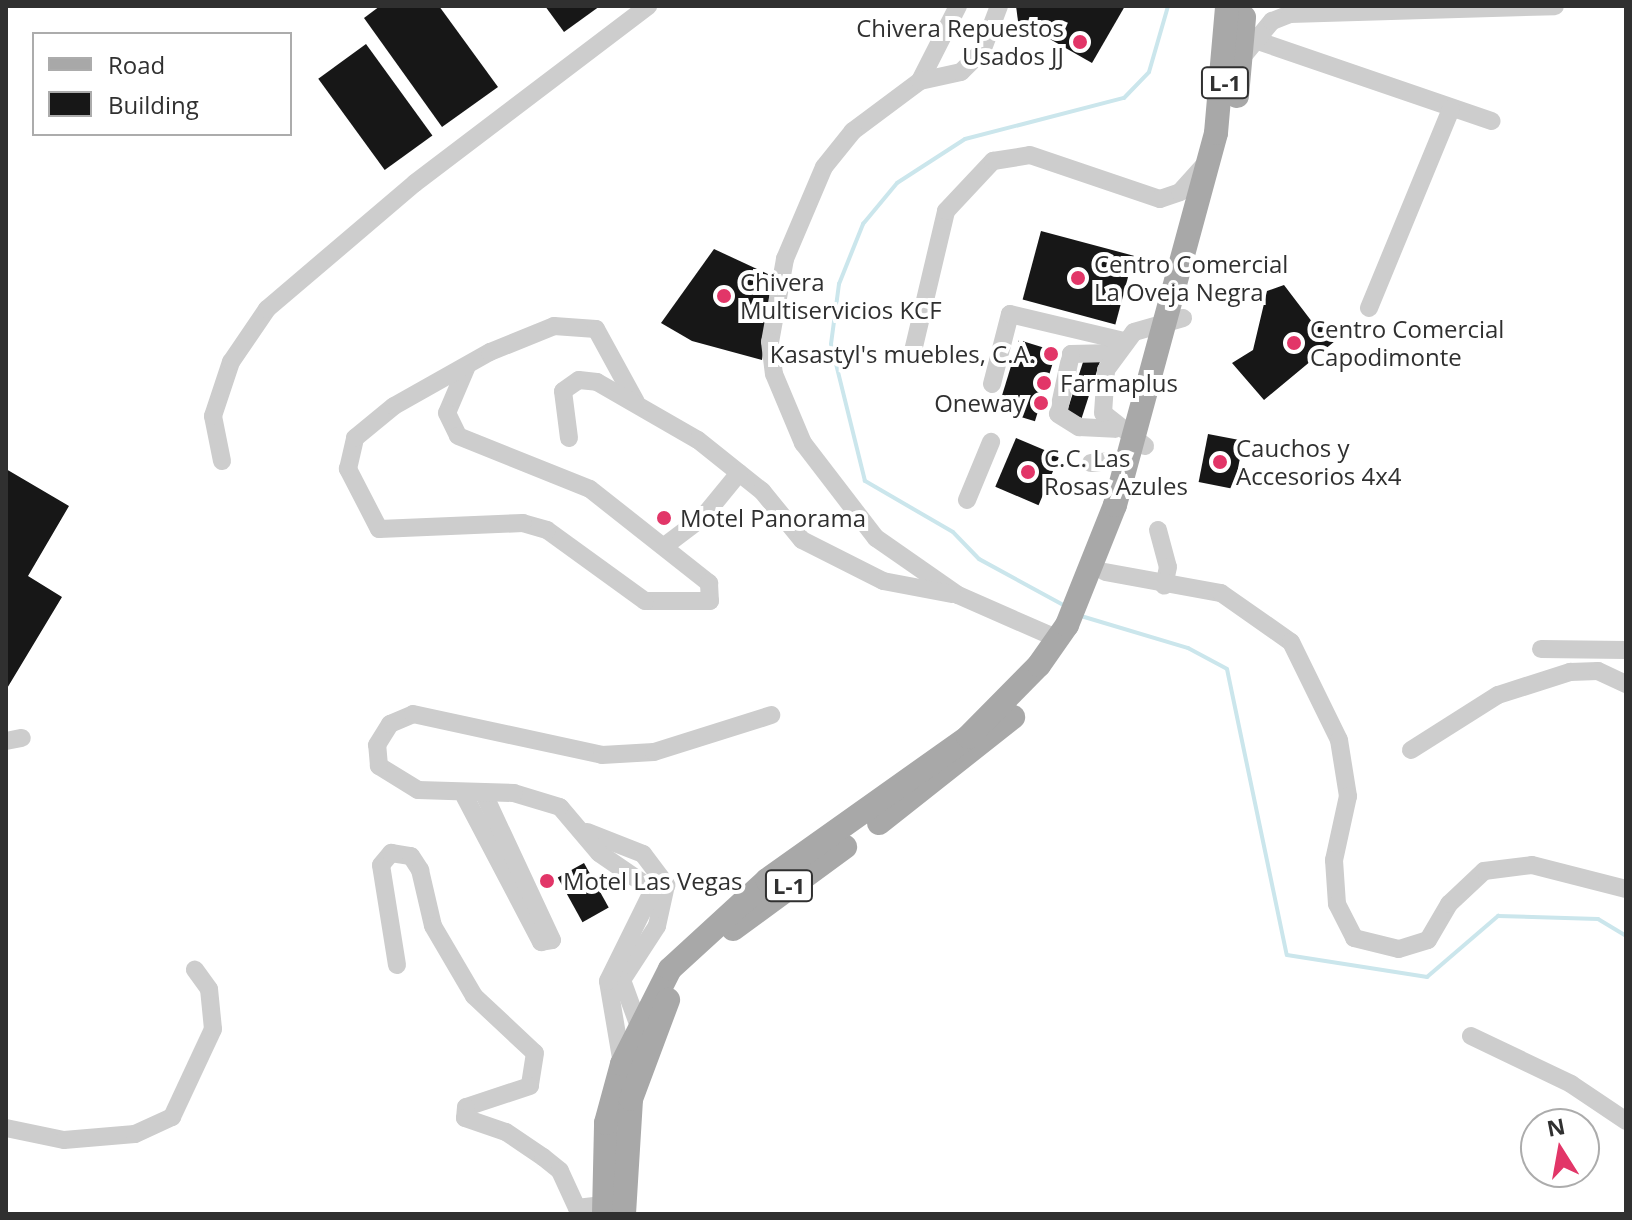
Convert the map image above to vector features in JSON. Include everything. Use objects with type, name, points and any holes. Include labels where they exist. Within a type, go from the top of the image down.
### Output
[{"type":"main road","name":"L-1","points":[[1174,320],[1224,97],[1227,6]]},
{"type":"main road","name":"L-1","points":[[1089,595],[1130,444],[1174,320],[1250,48],[1243,6]]},
{"type":"main road","name":"L-1","points":[[610,1211],[606,1123],[637,1021],[670,969],[713,926],[968,737],[1068,632],[1105,572],[1130,444]]},
{"type":"main road","name":"L-1","points":[[610,1211],[636,1077],[675,989],[726,935],[988,742],[1058,668],[1068,632]]},
{"type":"street","points":[[222,461],[213,416],[231,362],[267,309],[415,183],[648,6]]},
{"type":"street","points":[[920,81],[958,6]]},
{"type":"street","points":[[958,595],[860,519],[784,408],[770,342],[785,259],[824,167],[853,131],[920,81],[961,72],[982,51],[999,6]]},
{"type":"street","points":[[1250,48],[1290,14],[1555,6]]},
{"type":"street","points":[[1250,48],[1491,121]]},
{"type":"street","points":[[1369,308],[1451,109]]},
{"type":"street","points":[[913,351],[946,211],[993,161],[1030,155],[1160,199],[1180,192],[1210,159]]},
{"type":"street","points":[[992,384],[1010,314],[1118,347]]},
{"type":"street","points":[[1130,444],[1079,427],[1058,414],[1071,354],[1118,347],[1174,320]]},
{"type":"street","points":[[467,366],[447,413],[458,436],[590,489],[666,545],[709,583],[710,601],[645,601],[547,530],[523,523],[379,529],[348,469],[351,445],[394,406],[467,366],[528,334],[582,323],[610,345],[636,402]]},
{"type":"street","points":[[1118,347],[1101,392],[1130,444]]},
{"type":"street","points":[[569,438],[563,401],[570,383],[597,382],[636,402],[739,473],[802,540],[883,581],[958,595],[1068,632]]},
{"type":"street","points":[[967,500],[991,442]]},
{"type":"street","points":[[1091,463],[1130,444]]},
{"type":"street","points":[[666,545],[703,517],[739,473]]},
{"type":"street","points":[[1158,530],[1168,567],[1164,586]]},
{"type":"street","points":[[1105,572],[1164,586],[1221,593],[1291,642],[1339,740],[1348,796],[1335,875],[1337,904],[1354,938],[1399,949],[1428,940],[1449,904],[1484,871],[1532,865],[1626,889]]},
{"type":"street","points":[[1541,649],[1626,650]]},
{"type":"street","points":[[1411,750],[1498,695],[1570,672],[1598,671],[1626,684]]},
{"type":"street","points":[[637,1021],[622,980],[657,926],[666,885],[643,854],[587,832],[537,797],[465,797],[418,790],[379,766],[377,745],[390,724],[413,714],[602,755],[691,743],[771,715]]},
{"type":"street","points":[[465,797],[541,942],[552,940],[485,796]]},
{"type":"street","points":[[587,832],[599,853],[653,890],[608,981],[622,1064]]},
{"type":"street","points":[[397,965],[381,865],[391,853],[411,856],[420,870],[433,926],[467,986],[535,1053],[530,1086],[466,1107],[465,1118],[506,1132],[543,1157],[560,1171],[577,1208],[610,1211]]},
{"type":"street","points":[[6,1128],[64,1140],[135,1134],[172,1117],[213,1029],[209,989],[195,970]]},
{"type":"street","points":[[1471,1036],[1571,1084],[1626,1121]]},
{"type":"building","points":[[380,6],[439,6],[498,87],[442,127],[364,18]]},
{"type":"building","points":[[545,6],[600,6],[564,32]]},
{"type":"building","name":"Chivera Repuestos Usados JJ","points":[[1016,6],[1125,6],[1092,63],[1018,21]]},
{"type":"building","points":[[366,44],[432,135],[385,170],[318,79]]},
{"type":"building","name":"Centro Comercial La Oveja Negra","points":[[1041,231],[1134,256],[1115,324],[1023,300]]},
{"type":"building","name":"Chivera Multiservicios KCF","points":[[714,249],[772,276],[762,360],[692,341],[661,323]]},
{"type":"building","name":"Centro Comercial Capodimonte","points":[[1284,285],[1316,327],[1332,325],[1341,336],[1264,400],[1232,363],[1253,350],[1267,291]]},
{"type":"building","points":[[1019,340],[1056,351],[1035,421],[998,410]]},
{"type":"building","points":[[1085,356],[1100,361],[1082,418],[1066,413]]},
{"type":"building","name":"Cauchos y Accesorios 4x4","points":[[1208,434],[1243,441],[1234,489],[1199,482]]},
{"type":"building","name":"C.C. Las Rosas Azules","points":[[1016,438],[1059,456],[1039,505],[995,487]]},
{"type":"building","points":[[6,469],[69,506],[28,576],[62,597],[6,690]]},
{"type":"building","points":[[584,863],[609,908],[582,922],[558,878]]},
{"type":"waterway","points":[[1067,607],[979,559],[953,532],[865,481],[831,344],[839,284],[863,224],[897,183],[965,139],[1124,98],[1149,72],[1168,6]]},
{"type":"waterway","points":[[1081,616],[1188,648],[1227,669],[1287,955],[1427,977],[1498,916],[1598,919],[1626,936]]},
{"type":"place","name":"Chivera Repuestos Usados JJ","points":[[1080,42]]},
{"type":"place","name":"Centro Comercial La Oveja Negra","points":[[1078,278]]},
{"type":"place","name":"Chivera Multiservicios KCF","points":[[724,296]]},
{"type":"place","name":"Centro Comercial Capodimonte","points":[[1294,343]]},
{"type":"place","name":"Kasastyl's muebles, C.A.","points":[[1051,354]]},
{"type":"place","name":"Farmaplus","points":[[1044,383]]},
{"type":"place","name":"Oneway","points":[[1041,403]]},
{"type":"place","name":"Cauchos y Accesorios 4x4","points":[[1220,462]]},
{"type":"place","name":"C.C. Las Rosas Azules","points":[[1028,472]]},
{"type":"place","name":"Motel Panorama","points":[[664,518]]},
{"type":"place","name":"Motel Las Vegas","points":[[547,881]]}]
